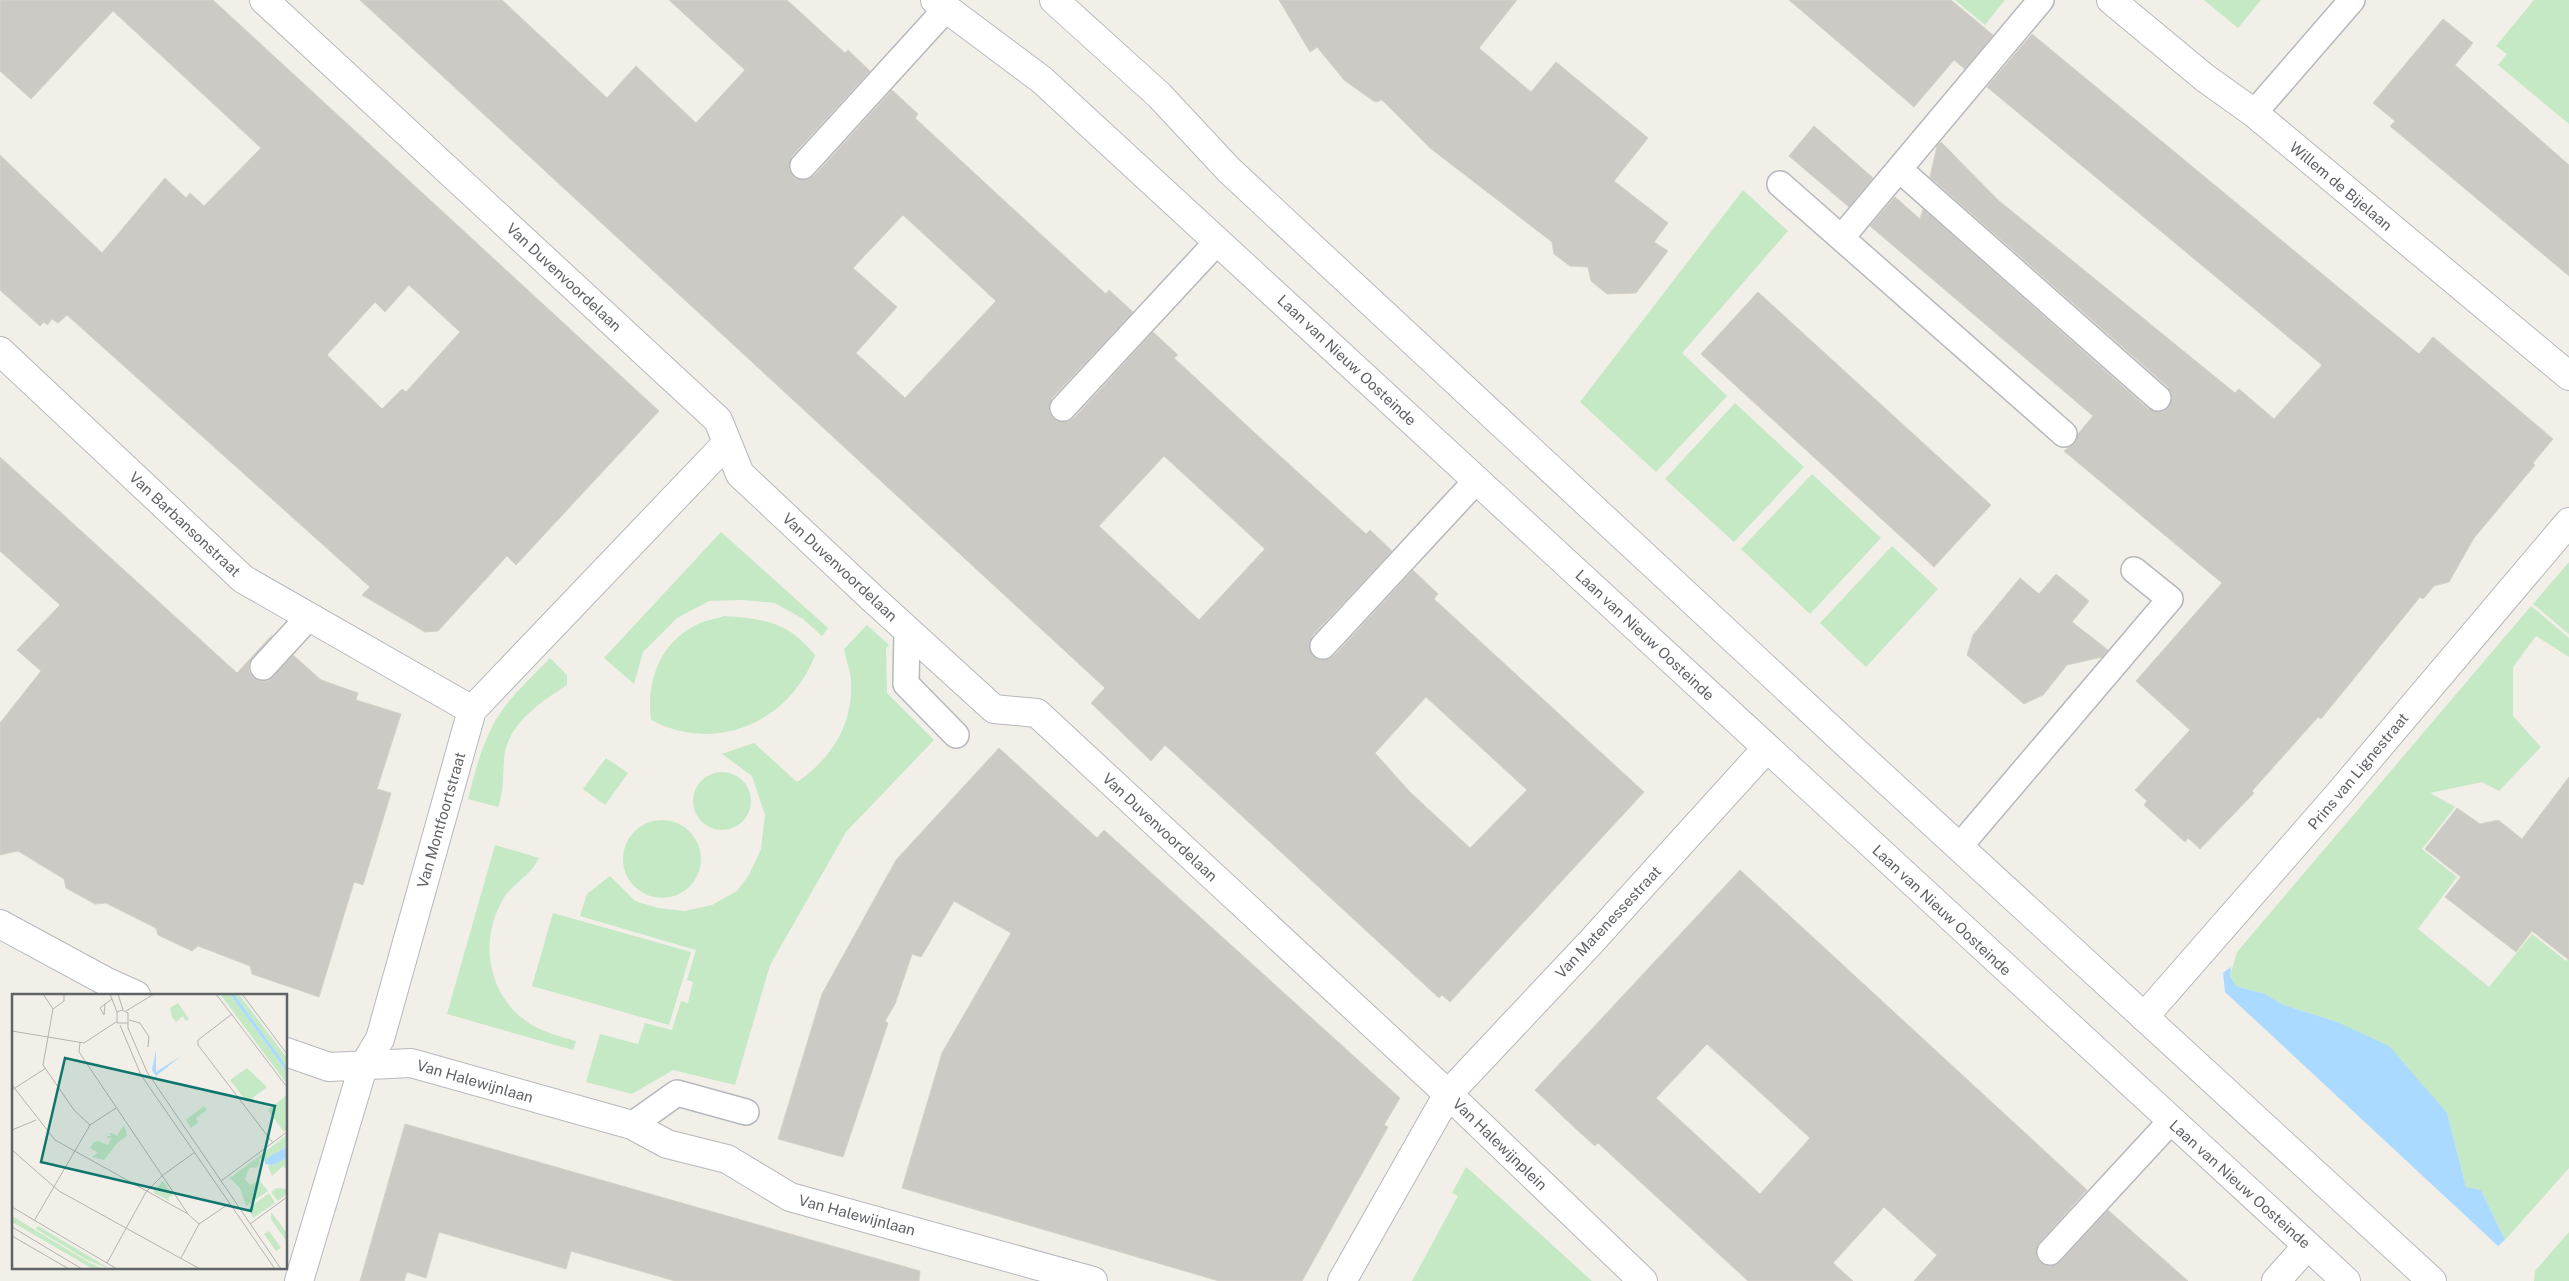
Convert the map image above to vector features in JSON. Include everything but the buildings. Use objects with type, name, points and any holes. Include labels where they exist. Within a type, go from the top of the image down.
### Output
[{"type":"street","name":"Van Duvenvoordelaan","points":[[264,0],[722,431],[740,474],[907,630],[994,709],[1037,713],[1448,1094]]},
{"type":"street","points":[[1054,0],[1159,95],[1229,170],[1317,252],[1959,847],[2432,1281]]},
{"type":"street","name":"Willem de Bijelaan","points":[[2111,0],[2205,78],[2254,113],[2569,376]]},
{"type":"street","name":"Laan van Nieuw Oosteinde","points":[[940,5],[1042,80],[2346,1281]]},
{"type":"street","name":"Van Barbansonstraat","points":[[0,351],[243,579],[472,710]]},
{"type":"street","name":"Van Montfoortstraat","points":[[299,1281],[363,1067],[380,1039],[472,710],[722,431]]},
{"type":"street","name":"Prins van Lignestraat","points":[[2144,1017],[2338,795],[2569,522]]},
{"type":"street","name":"Van Matenessestraat","points":[[1448,1094],[1591,942],[1767,748]]},
{"type":"street","points":[[0,924],[107,982],[134,994]]},
{"type":"street","name":"Van Halewijnlaan","points":[[288,1053],[329,1067],[363,1067],[411,1063],[632,1125],[667,1144],[727,1158],[790,1197],[866,1216],[1093,1281]]},
{"type":"street","name":"Van Halewijnplein","points":[[1342,1281],[1448,1094],[1643,1281]]},
{"type":"street","points":[[2276,1281],[2308,1246]]},
{"type":"lane","points":[[1842,237],[2041,0]]},
{"type":"lane","points":[[2254,113],[2352,0]]},
{"type":"lane","points":[[803,166],[940,5]]},
{"type":"lane","points":[[1899,169],[2158,398]]},
{"type":"lane","points":[[1780,184],[2064,434]]},
{"type":"lane","points":[[1063,408],[1218,241]]},
{"type":"lane","points":[[1324,646],[1477,480]]},
{"type":"lane","points":[[1959,847],[2170,599],[2134,570]]},
{"type":"lane","points":[[263,667],[309,616]]},
{"type":"lane","points":[[907,630],[906,684],[956,735]]},
{"type":"lane","points":[[632,1125],[677,1093],[746,1112]]},
{"type":"lane","points":[[2050,1252],[2171,1121]]},
{"type":"green space","points":[[1955,0],[2005,0],[1985,25]]},
{"type":"green space","points":[[2204,0],[2261,0],[2238,28]]},
{"type":"green space","points":[[2534,0],[2569,0],[2569,124],[2498,65],[2507,54],[2496,46]]},
{"type":"green space","points":[[1743,190],[1788,231],[1682,353],[1727,396],[1656,472],[1580,402]]},
{"type":"green space","points":[[1735,403],[1804,467],[1734,542],[1665,479]]},
{"type":"green space","points":[[1812,474],[1881,538],[1810,614],[1741,549]]},
{"type":"green space","points":[[721,532],[828,628],[822,636],[803,619],[775,603],[742,600],[709,601],[677,618],[643,652],[634,684],[604,658]]},
{"type":"green space","points":[[1892,546],[1938,589],[1866,667],[1820,623]]},
{"type":"green space","points":[[2569,562],[2569,634],[2533,604]]},
{"type":"green space","points":[[2531,606],[2569,638],[2569,657],[2536,636],[2513,667],[2513,716],[2541,747],[2499,791],[2482,782],[2430,793],[2455,807],[2422,849],[2457,877],[2418,929],[2489,987],[2532,934],[2566,961],[2569,957],[2569,1168],[2505,1240],[2481,1190],[2466,1187],[2447,1113],[2337,1022],[2284,1005],[2265,994],[2236,986],[2230,976],[2237,952]]},
{"type":"green space","points":[[724,616],[764,621],[775,624],[795,635],[815,655],[803,679],[788,699],[769,714],[748,726],[725,732],[700,734],[676,730],[651,720],[651,691],[658,664],[665,652],[685,632],[701,623]]},
{"type":"green space","points":[[867,625],[889,645],[886,648],[887,693],[934,740],[846,832],[770,965],[735,1085],[673,1070],[632,1094],[586,1082],[600,1034],[638,1044],[645,1023],[672,1030],[681,1001],[688,1003],[693,982],[687,980],[696,950],[580,916],[587,894],[610,876],[635,901],[658,908],[685,911],[712,905],[737,891],[749,875],[761,849],[765,815],[752,776],[722,754],[754,743],[797,782],[809,773],[830,752],[844,727],[851,698],[851,683],[844,649]]},
{"type":"green space","points":[[550,658],[567,675],[567,685],[529,713],[521,721],[508,741],[505,752],[502,793],[498,807],[468,799],[480,755],[496,719]]},
{"type":"green space","points":[[606,758],[628,773],[605,805],[583,789]]},
{"type":"green space","points":[[722,772],[738,777],[746,785],[751,801],[746,817],[738,825],[722,830],[706,825],[698,817],[693,801],[698,785],[706,777]]},
{"type":"green space","points":[[662,820],[677,823],[690,831],[698,844],[701,859],[698,874],[690,887],[677,895],[662,898],[647,895],[634,887],[626,874],[623,859],[626,844],[634,831],[647,823]]},
{"type":"green space","points":[[495,845],[539,858],[531,870],[506,895],[495,918],[490,952],[497,986],[517,1014],[532,1025],[548,1033],[576,1041],[573,1050],[447,1014]]},
{"type":"green space","points":[[553,913],[691,952],[669,1025],[532,986]]},
{"type":"green space","points":[[1466,1167],[1592,1281],[1412,1281],[1458,1196],[1452,1193]]},
{"type":"green space","points":[[2569,1232],[2569,1281],[2534,1281],[2535,1271]]},
{"type":"water","points":[[2231,967],[2230,976],[2236,986],[2265,994],[2284,1005],[2337,1022],[2389,1046],[2447,1113],[2466,1187],[2481,1190],[2505,1240],[2498,1246],[2225,992],[2223,973]]}]
